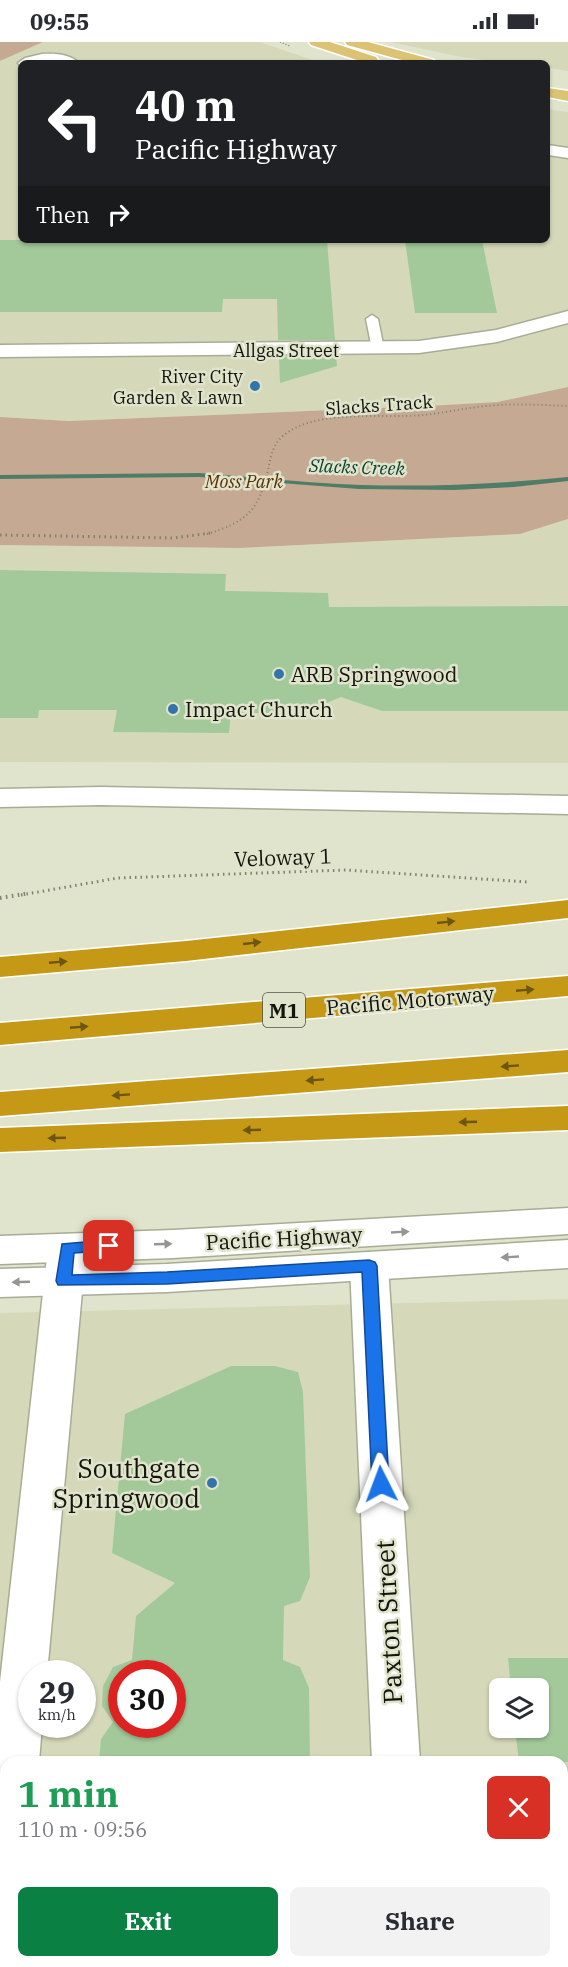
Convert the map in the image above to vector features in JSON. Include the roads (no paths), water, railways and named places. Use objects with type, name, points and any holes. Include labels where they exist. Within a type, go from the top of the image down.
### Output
[{"type":"highway","points":[[0,967],[186,951],[568,909]]},
{"type":"highway","name":"Pacific Motorway","points":[[0,1034],[568,986]]},
{"type":"highway","points":[[0,1104],[568,1061]]},
{"type":"highway","points":[[0,1140],[568,1118]]},
{"type":"main road","points":[[316,42],[373,60]]},
{"type":"main road","points":[[352,42],[418,60]]},
{"type":"main road","points":[[550,84],[568,86]]},
{"type":"main road","points":[[550,93],[568,96]]},
{"type":"street","points":[[42,60],[53,58],[61,60]]},
{"type":"street","points":[[550,150],[568,153]]},
{"type":"street","name":"Allgas Street","points":[[0,351],[378,349],[473,341],[568,316]]},
{"type":"street","points":[[0,798],[101,796],[568,805]]},
{"type":"street","name":"Pacific Highway","points":[[0,1283],[65,1264],[568,1221]]},
{"type":"street","name":"Pacific Highway","points":[[0,1250],[65,1264],[167,1278],[568,1254]]},
{"type":"street","points":[[16,1756],[65,1264]]},
{"type":"street","name":"Paxton Street","points":[[369,1266],[396,1756]]},
{"type":"lane","points":[[372,319],[378,349]]},
{"type":"waterway","name":"Slacks Creek","points":[[0,477],[200,475],[359,487],[454,488],[568,479]]},
{"type":"place","name":"River City Garden & Lawn","points":[[255,386]]},
{"type":"place","name":"ARB Springwood","points":[[279,674]]},
{"type":"place","name":"Impact Church","points":[[173,709]]},
{"type":"place","name":"Southgate Springwood","points":[[212,1483]]},
{"type":"park label","name":"Moss Park","points":[[244,481]]}]
